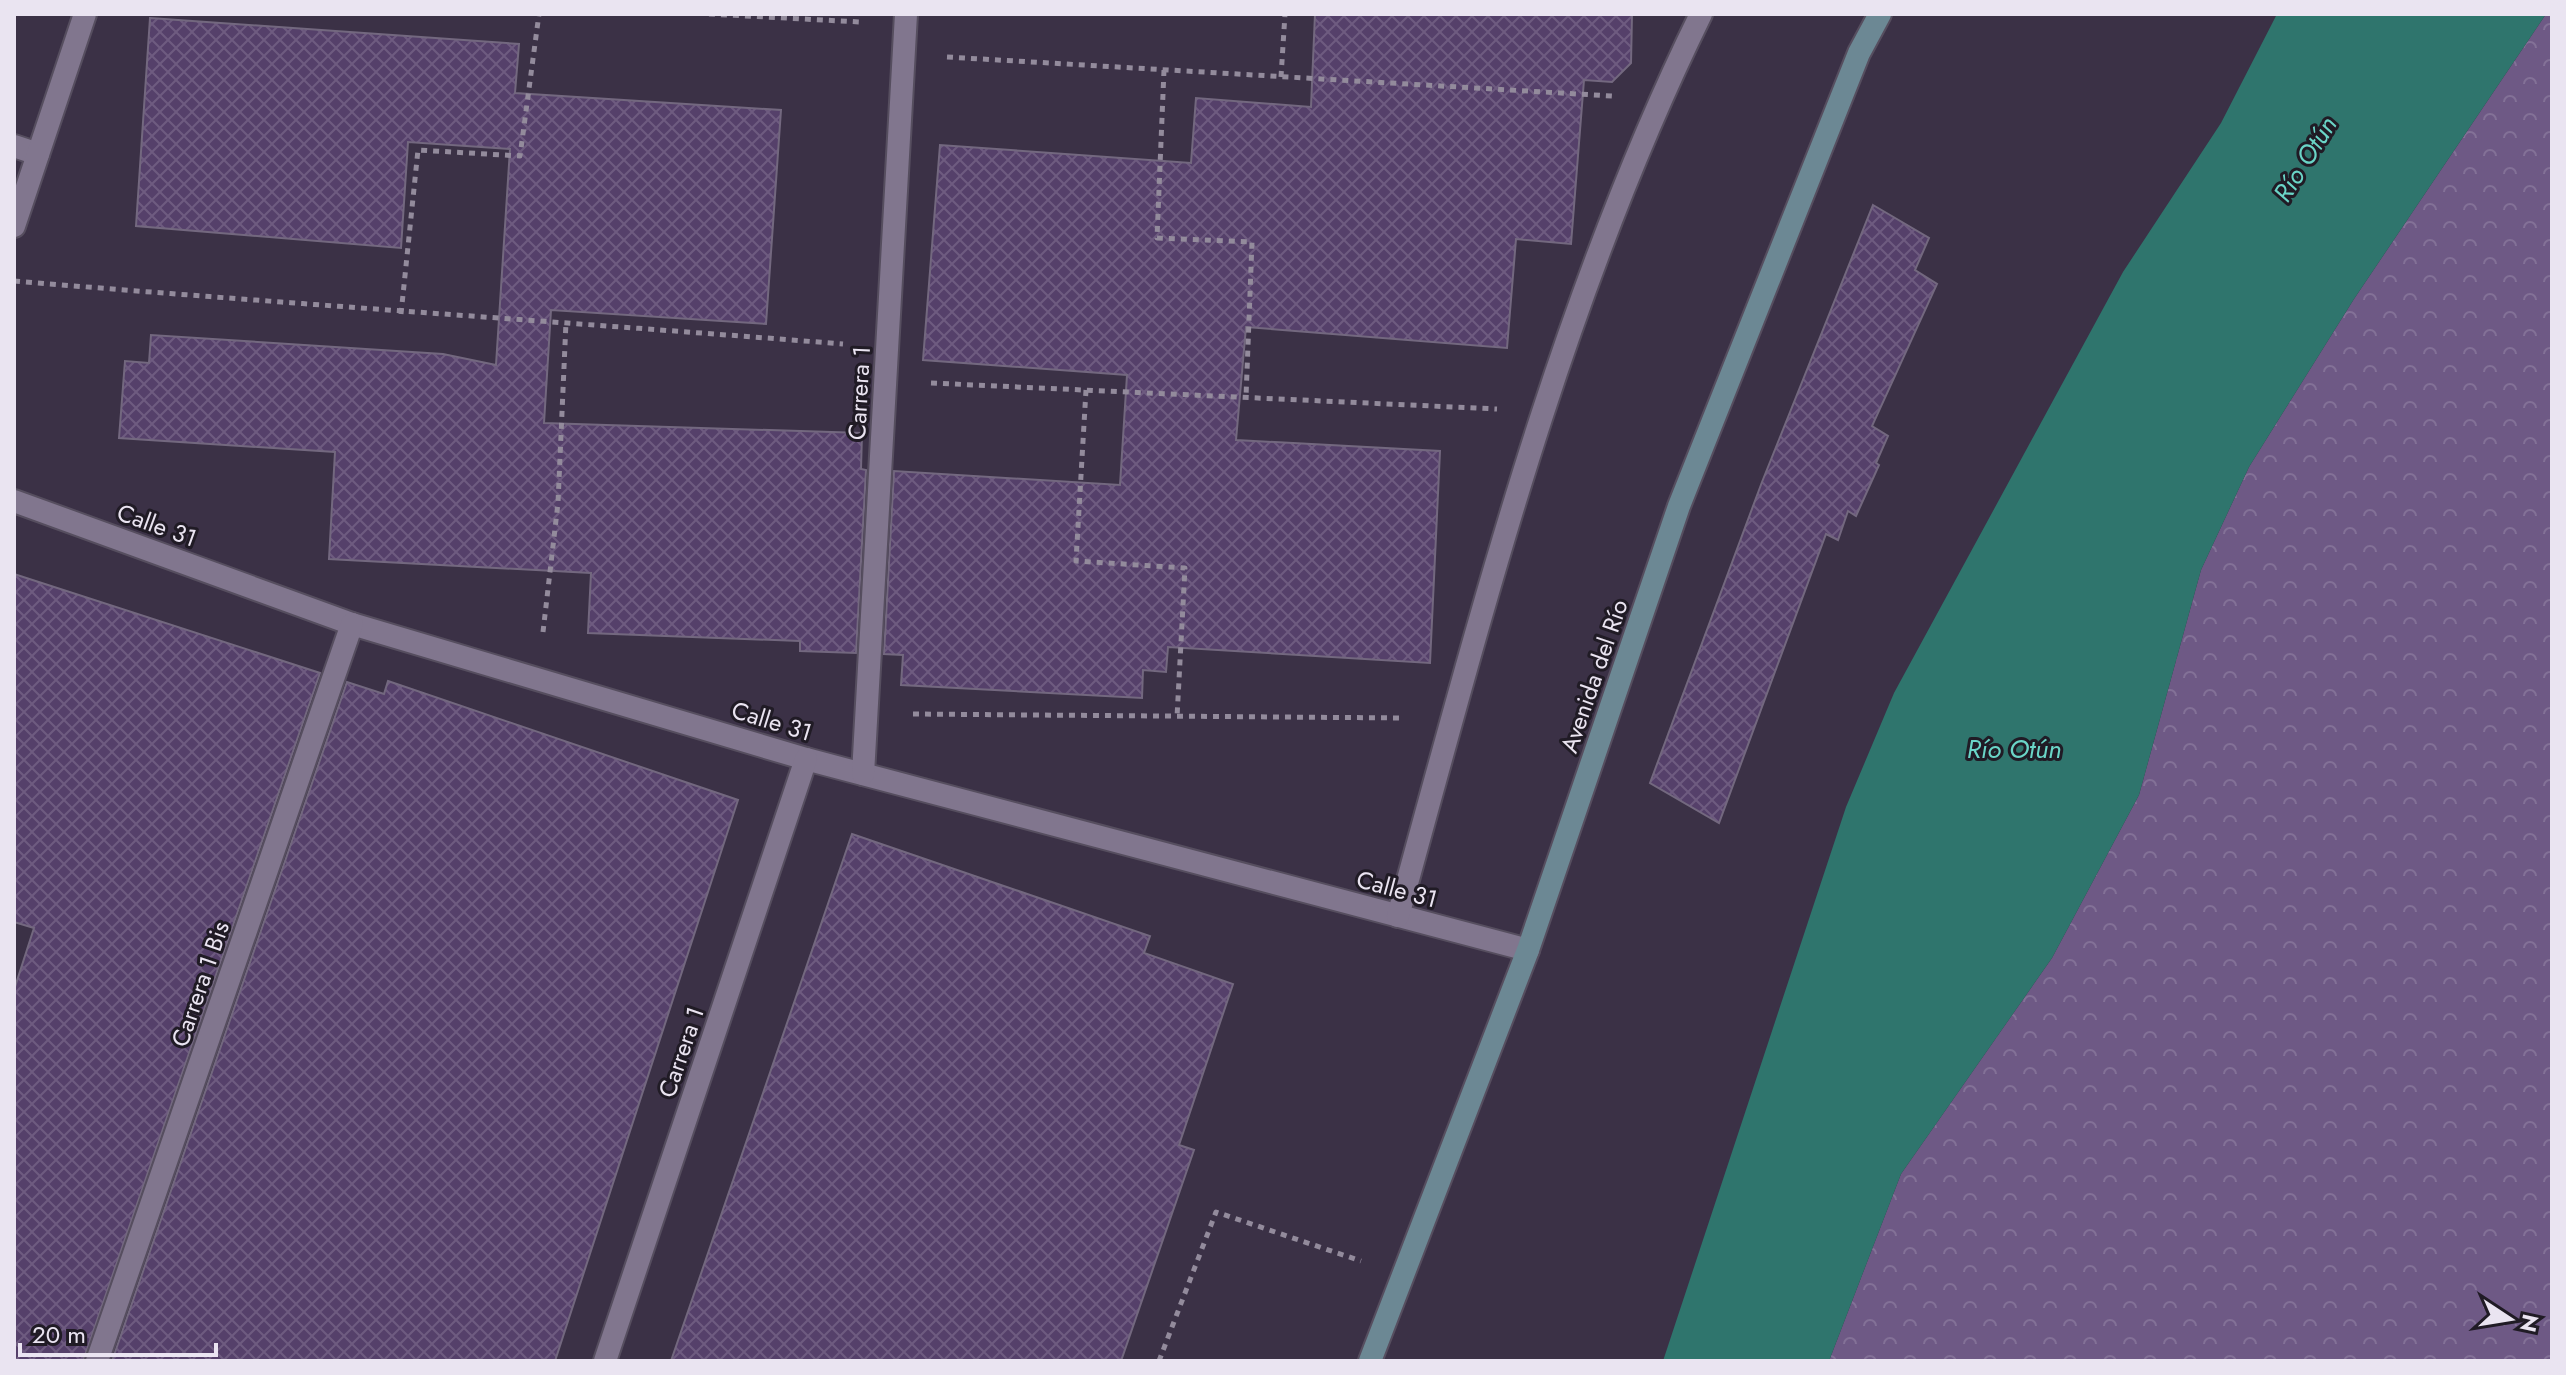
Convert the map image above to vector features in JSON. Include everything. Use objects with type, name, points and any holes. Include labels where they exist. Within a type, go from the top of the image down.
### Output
[{"type":"main road","name":"Avenida del Río","points":[[1370,1361],[1528,950],[1679,506],[1859,53],[1880,14]]},
{"type":"street","points":[[14,226],[85,14]]},
{"type":"street","points":[[1398,916],[1542,411],[1659,99],[1701,14]]},
{"type":"street","name":"Carrera 1","points":[[863,774],[906,20]]},
{"type":"street","points":[[14,146],[38,154]]},
{"type":"street","name":"Calle 31","points":[[14,501],[352,624],[538,676],[806,759],[1528,950]]},
{"type":"street","name":"Carrera 1 Bis","points":[[97,1361],[352,624]]},
{"type":"street","name":"Carrera 1","points":[[605,1361],[806,759]]},
{"type":"path","points":[[401,314],[418,150],[520,156],[539,14]]},
{"type":"path","points":[[709,14],[906,20]]},
{"type":"path","points":[[1281,77],[1285,14]]},
{"type":"path","points":[[906,55],[1659,99]]},
{"type":"path","points":[[1164,70],[1157,238],[1252,242],[1246,397]]},
{"type":"path","points":[[14,281],[401,314],[566,322],[887,348]]},
{"type":"path","points":[[538,676],[558,503],[566,322]]},
{"type":"path","points":[[886,381],[1542,411]]},
{"type":"path","points":[[1086,390],[1076,561],[1185,568],[1177,717]]},
{"type":"path","points":[[865,714],[1452,719]]},
{"type":"path","points":[[1159,1361],[1216,1212],[1404,1275]]},
{"type":"green space","points":[[2546,14],[2552,14],[2552,1361],[1829,1361],[1901,1174],[2052,958],[2139,795],[2201,570],[2249,467],[2354,299]]},
{"type":"water","name":"Río Otún","points":[[2277,14],[2546,14],[2354,299],[2249,467],[2201,570],[2139,795],[2052,958],[1901,1174],[1829,1361],[1663,1361],[1846,807],[1894,693],[2123,272],[2221,123]]},
{"type":"building","points":[[1315,14],[1632,14],[1631,63],[1612,82],[1584,80],[1571,244],[1516,239],[1507,348],[1246,327],[1236,440],[1440,451],[1430,663],[1168,647],[1166,672],[1143,670],[1142,698],[901,685],[903,655],[884,654],[894,471],[1120,485],[1127,375],[923,360],[940,145],[1191,163],[1196,98],[1311,107]]},
{"type":"building","points":[[150,18],[519,44],[515,93],[781,110],[766,324],[551,310],[544,423],[862,433],[861,469],[866,470],[856,653],[800,651],[800,641],[588,633],[591,573],[329,559],[335,452],[119,438],[125,361],[149,363],[151,335],[443,354],[496,365],[510,149],[408,142],[401,248],[136,226]]},
{"type":"building","points":[[1873,205],[1929,238],[1915,270],[1937,284],[1872,426],[1888,436],[1876,463],[1879,465],[1856,516],[1848,511],[1838,540],[1826,534],[1719,823],[1650,783],[1762,482]]},
{"type":"building","points":[[14,574],[320,673],[83,1361],[14,1361],[14,990],[34,928],[14,922]]},
{"type":"building","points":[[388,681],[738,800],[555,1361],[112,1361],[347,682],[384,694]]},
{"type":"building","points":[[852,834],[1150,936],[1144,953],[1233,984],[1179,1145],[1194,1150],[1121,1361],[671,1361]]}]
